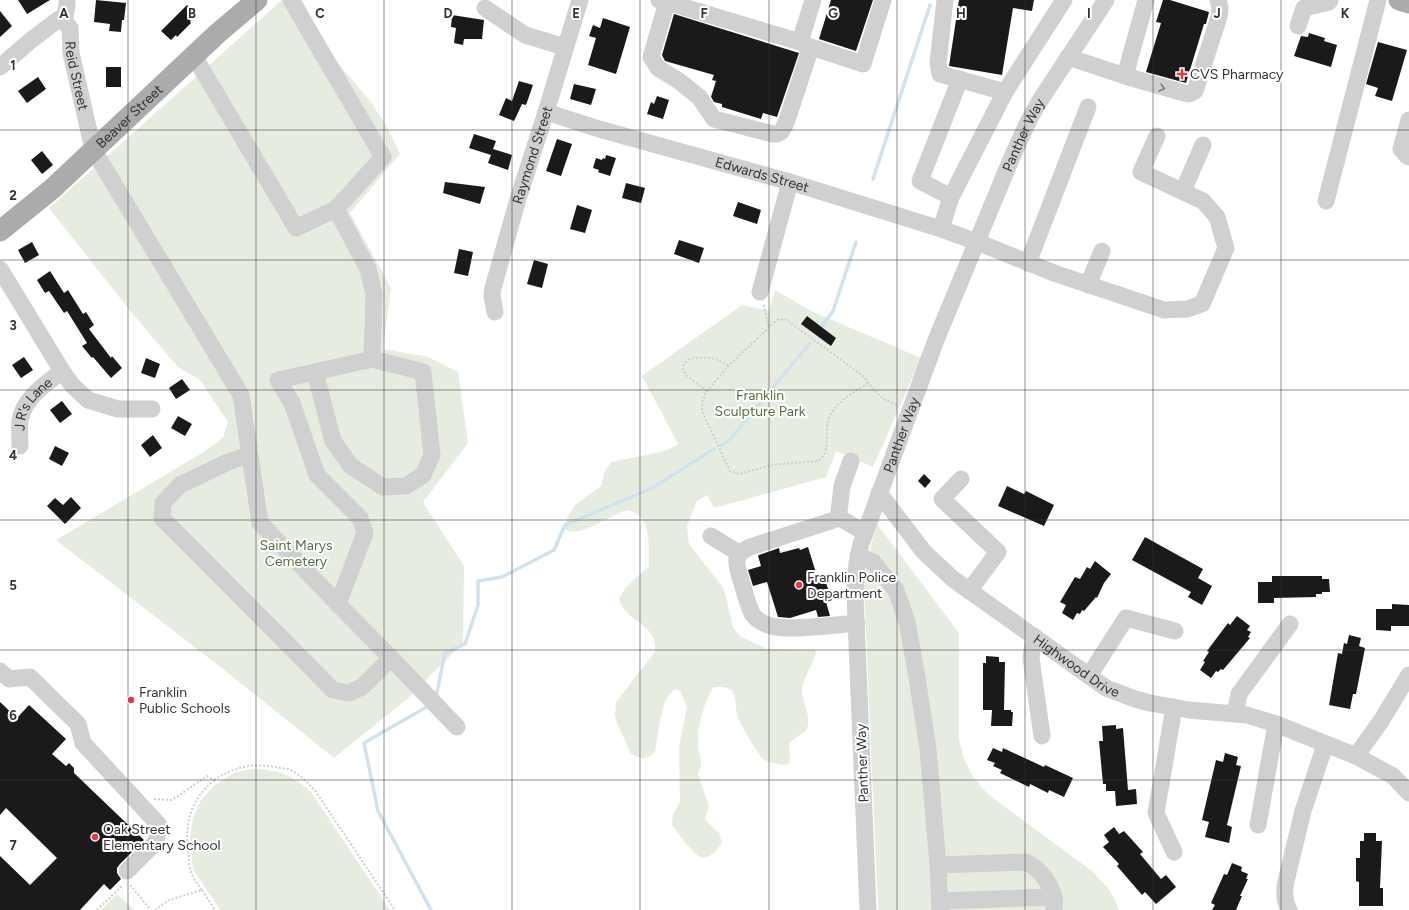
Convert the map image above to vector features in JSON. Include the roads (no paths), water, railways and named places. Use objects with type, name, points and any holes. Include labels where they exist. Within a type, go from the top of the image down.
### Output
[{"type":"main road","name":"Beaver Street","points":[[0,231],[52,189],[93,149],[257,0]]},
{"type":"main road","points":[[1399,0],[1409,3]]},
{"type":"street","points":[[0,67],[30,40],[57,24],[67,0]]},
{"type":"street","points":[[194,56],[296,228],[336,209],[383,157],[290,0]]},
{"type":"street","name":"Raymond Street","points":[[495,312],[492,295],[493,288],[518,199],[580,0]]},
{"type":"street","points":[[813,0],[805,45],[786,124],[781,132],[773,134],[714,119],[699,97],[679,81],[658,68],[651,57],[669,2],[805,45],[863,64],[883,0]]},
{"type":"street","points":[[945,0],[938,63],[940,74],[1005,92]]},
{"type":"street","points":[[941,229],[951,197],[1005,92],[1064,0]]},
{"type":"street","name":"Panther Way","points":[[868,910],[856,579],[858,556],[864,532],[936,340],[995,195],[1028,122],[1068,57],[1106,0]]},
{"type":"street","points":[[1125,76],[1146,0]]},
{"type":"street","points":[[1068,57],[1125,76],[1189,94],[1195,91],[1219,17],[1220,8],[1218,0]]},
{"type":"street","points":[[1298,26],[1304,8],[1329,2],[1330,0]]},
{"type":"street","points":[[1326,202],[1378,0]]},
{"type":"street","points":[[485,8],[525,35],[565,47]]},
{"type":"street","name":"Reid Street","points":[[57,24],[70,28],[71,53],[93,149],[241,395],[260,523],[457,727]]},
{"type":"street","points":[[951,197],[920,181],[960,79]]},
{"type":"street","points":[[1028,263],[1088,107]]},
{"type":"street","name":"Edwards Street","points":[[546,112],[599,129],[790,182],[941,229],[1054,273],[1164,310],[1187,309],[1202,304],[1226,248],[1217,218],[1203,201],[1183,191]]},
{"type":"street","points":[[1405,153],[1409,120]]},
{"type":"street","points":[[1157,136],[1141,172],[1183,191],[1203,145]]},
{"type":"street","points":[[760,292],[790,182]]},
{"type":"street","points":[[336,209],[368,269],[374,294],[372,359]]},
{"type":"street","points":[[1088,285],[1102,251]]},
{"type":"street","points":[[0,269],[62,371],[72,385],[88,400],[118,409],[152,409]]},
{"type":"street","points":[[314,372],[333,441],[351,466],[383,487],[406,486],[424,475],[432,455],[423,372],[372,359],[278,380],[292,403],[317,475],[360,518],[365,533],[338,604]]},
{"type":"street","name":"J R's Lane","points":[[20,446],[20,420],[24,409],[32,396],[62,371]]},
{"type":"street","points":[[249,455],[228,462],[180,485],[163,503],[162,518],[333,690],[349,694],[362,687],[391,658]]},
{"type":"street","points":[[851,461],[842,486],[838,517],[834,520],[741,551],[737,558],[737,567],[752,614],[760,622],[768,626],[784,628],[857,623]]},
{"type":"street","points":[[961,479],[942,499],[998,552],[969,591]]},
{"type":"street","name":"Highwood Drive","points":[[879,493],[924,552],[953,579],[1106,688],[1135,699],[1174,707],[1235,714],[1276,724],[1325,745],[1356,756],[1393,776],[1409,793]]},
{"type":"street","points":[[838,517],[864,532]]},
{"type":"street","points":[[711,536],[740,554]]},
{"type":"street","points":[[858,556],[873,562],[896,590],[907,622],[928,749],[940,905],[1054,904],[1043,875],[1031,864],[1026,862],[938,865]]},
{"type":"street","points":[[1088,676],[1126,618],[1175,631]]},
{"type":"street","points":[[1235,714],[1239,694],[1290,624]]},
{"type":"street","points":[[1034,636],[1031,658],[1042,736]]},
{"type":"street","points":[[0,671],[9,679],[30,677],[78,724],[83,743],[159,825],[156,842],[128,871]]},
{"type":"street","points":[[1356,756],[1409,675]]},
{"type":"street","points":[[1174,707],[1156,812],[1174,852]]},
{"type":"street","points":[[1258,825],[1276,724]]},
{"type":"street","points":[[1284,907],[1284,892],[1303,811],[1325,745]]},
{"type":"waterway","points":[[873,179],[930,5]]},
{"type":"waterway","points":[[822,326],[833,311],[856,242]]},
{"type":"waterway","points":[[721,446],[732,437],[810,343]]},
{"type":"waterway","points":[[436,697],[445,653],[465,644],[478,605],[478,581],[502,577],[554,550],[565,525],[652,488],[714,449]]},
{"type":"waterway","points":[[430,705],[364,743],[378,811],[431,910]]},
{"type":"place","name":"CVS Pharmacy","points":[[1182,74]]},
{"type":"place","name":"Franklin Police Department","points":[[799,585]]},
{"type":"place","name":"Franklin Public Schools","points":[[131,700]]},
{"type":"place","name":"Oak Street Elementary School","points":[[95,837]]},
{"type":"park label","name":"Franklin Sculpture Park","points":[[760,404]]},
{"type":"park label","name":"Saint Marys Cemetery","points":[[296,554]]}]
